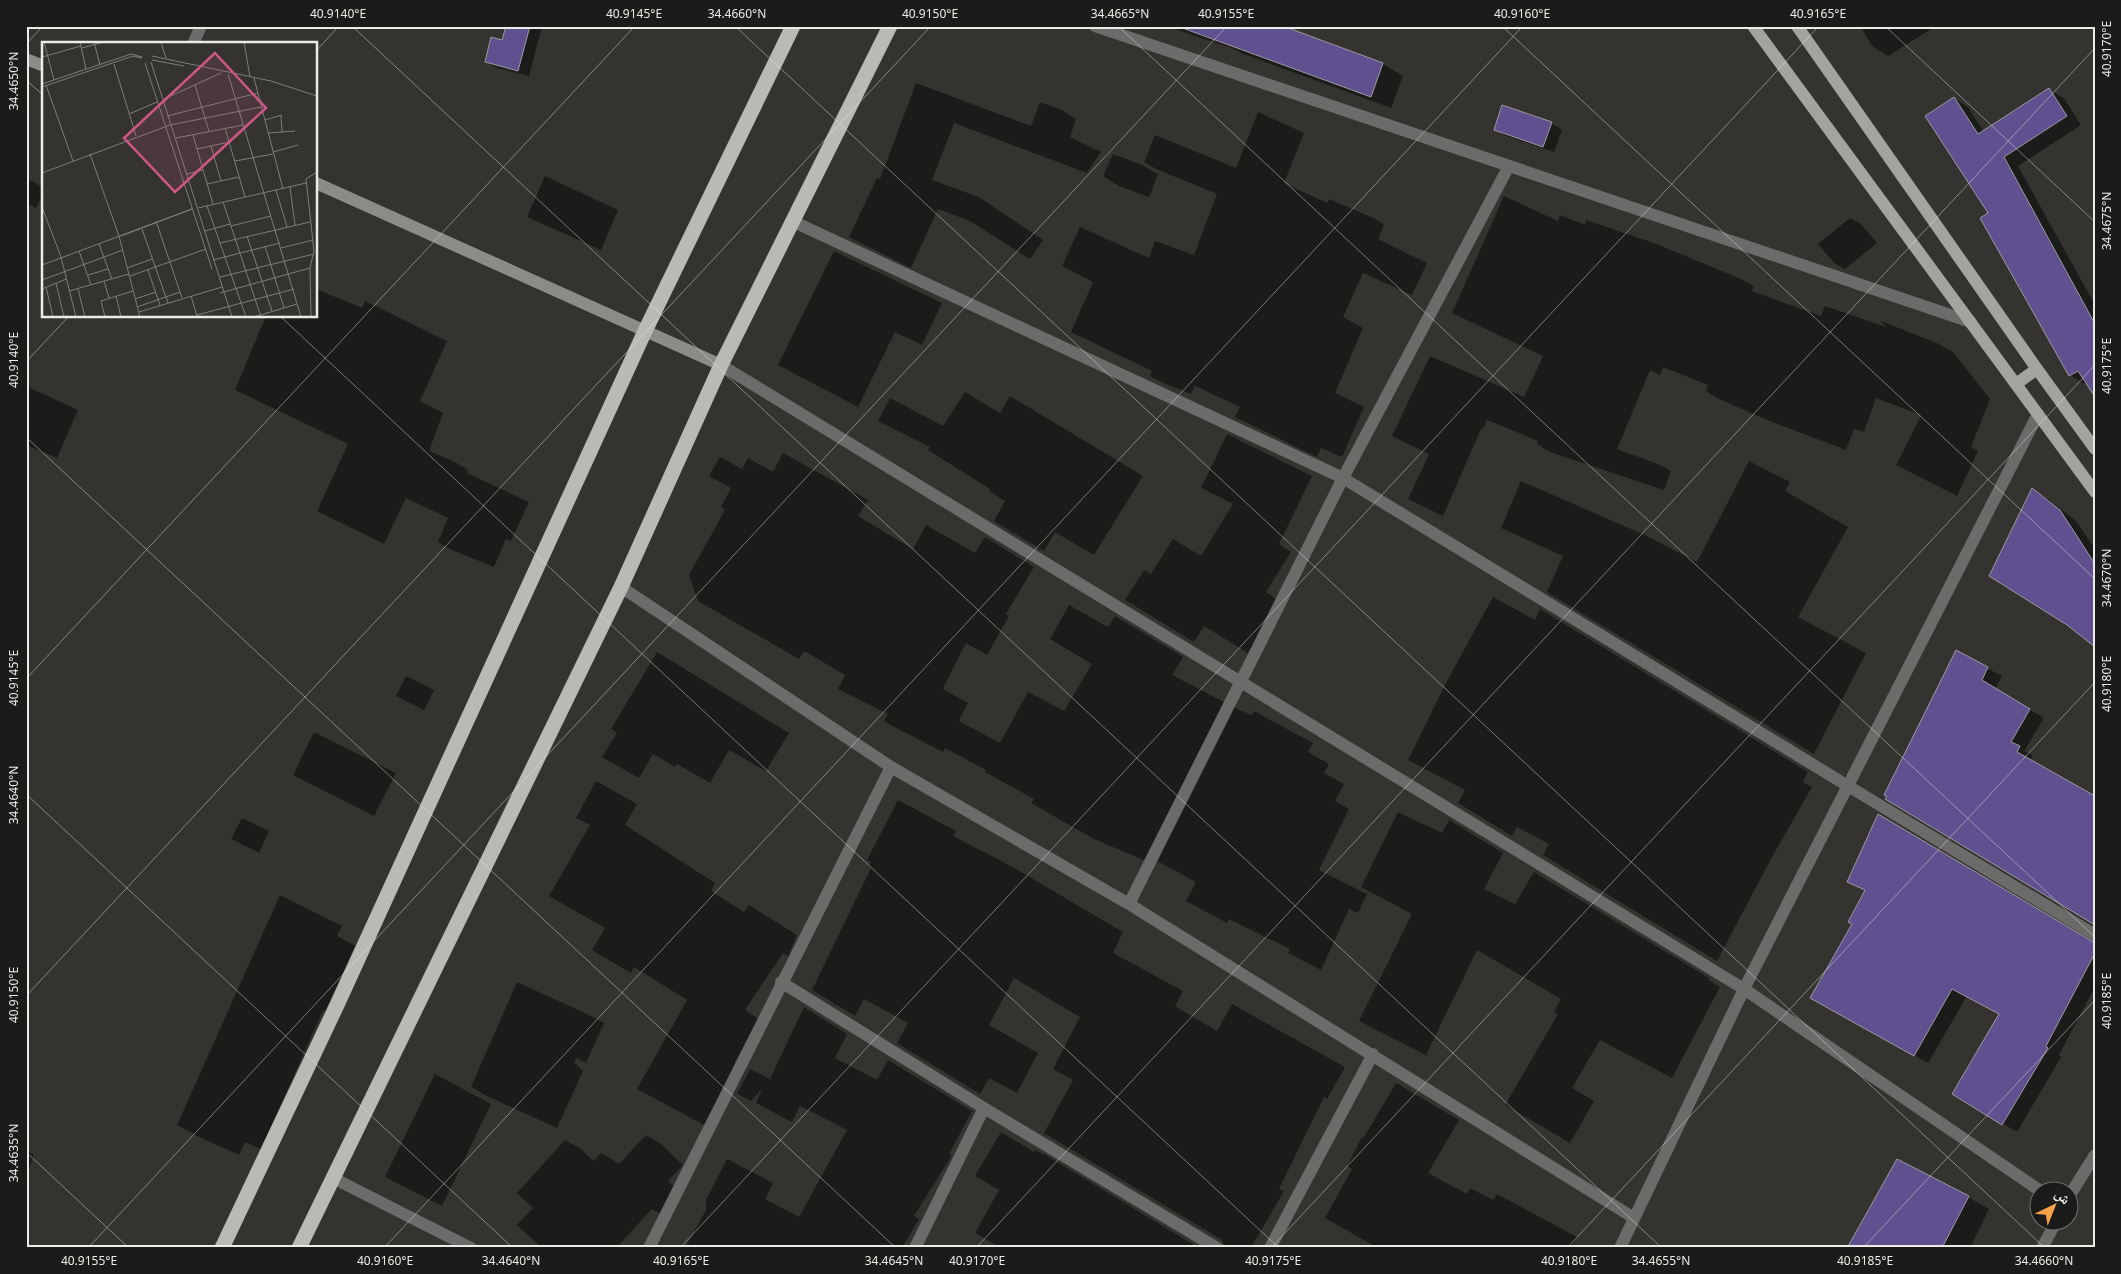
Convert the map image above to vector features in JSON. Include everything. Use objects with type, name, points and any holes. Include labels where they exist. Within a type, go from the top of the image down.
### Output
[{"type":"highway","points":[[222,1248],[341,996],[645,331],[793,26]]},
{"type":"highway","points":[[299,1248],[621,587],[720,365],[890,26]]},
{"type":"main road","points":[[1753,26],[2095,492]]},
{"type":"main road","points":[[1797,26],[2095,449]]},
{"type":"main road","points":[[2016,384],[2037,369]]},
{"type":"street","points":[[194,42],[201,26]]},
{"type":"street","points":[[1095,26],[1971,322]]},
{"type":"street","points":[[26,59],[42,65]]},
{"type":"street","points":[[1129,904],[1343,478],[1509,166]]},
{"type":"street","points":[[318,185],[720,365],[1744,989],[2028,1182]]},
{"type":"street","points":[[792,221],[1343,478],[1848,786],[2095,934]]},
{"type":"street","points":[[1620,1248],[1744,989],[2038,414]]},
{"type":"street","points":[[621,587],[891,767],[1129,904],[1634,1218]]},
{"type":"street","points":[[649,1248],[781,982],[891,767]]},
{"type":"street","points":[[781,982],[984,1108],[1217,1248]]},
{"type":"street","points":[[1270,1248],[1373,1054]]},
{"type":"street","points":[[915,1248],[984,1108]]},
{"type":"street","points":[[2078,1182],[2095,1155]]},
{"type":"street","points":[[333,1178],[471,1248]]},
{"type":"street","points":[[2042,1248],[2051,1232]]},
{"type":"building","points":[[506,26],[530,26],[518,71],[485,62],[491,37],[502,40]]},
{"type":"building","points":[[1186,26],[1283,26],[1383,63],[1371,97],[1185,29]]},
{"type":"building","points":[[2049,88],[2067,116],[2004,157],[2095,324],[2095,397],[2078,371],[2069,376],[1980,218],[1988,213],[1925,116],[1954,97],[1978,134]]},
{"type":"building","points":[[1502,105],[1552,122],[1543,147],[1494,130]]},
{"type":"building","points":[[2032,488],[2060,510],[2095,564],[2095,647],[2067,625],[1989,576]]},
{"type":"building","points":[[1956,650],[1988,667],[1982,680],[2030,709],[2011,742],[2020,746],[2017,752],[2095,796],[2095,925],[1885,799],[1887,796],[1884,795]]},
{"type":"building","points":[[1878,814],[2095,943],[2095,953],[2046,1046],[2048,1048],[2002,1125],[1952,1094],[1999,1014],[1952,989],[1914,1056],[1810,998],[1852,924],[1848,922],[1865,890],[1847,882]]},
{"type":"building","points":[[1897,1159],[1969,1196],[1942,1248],[1847,1248]]}]
